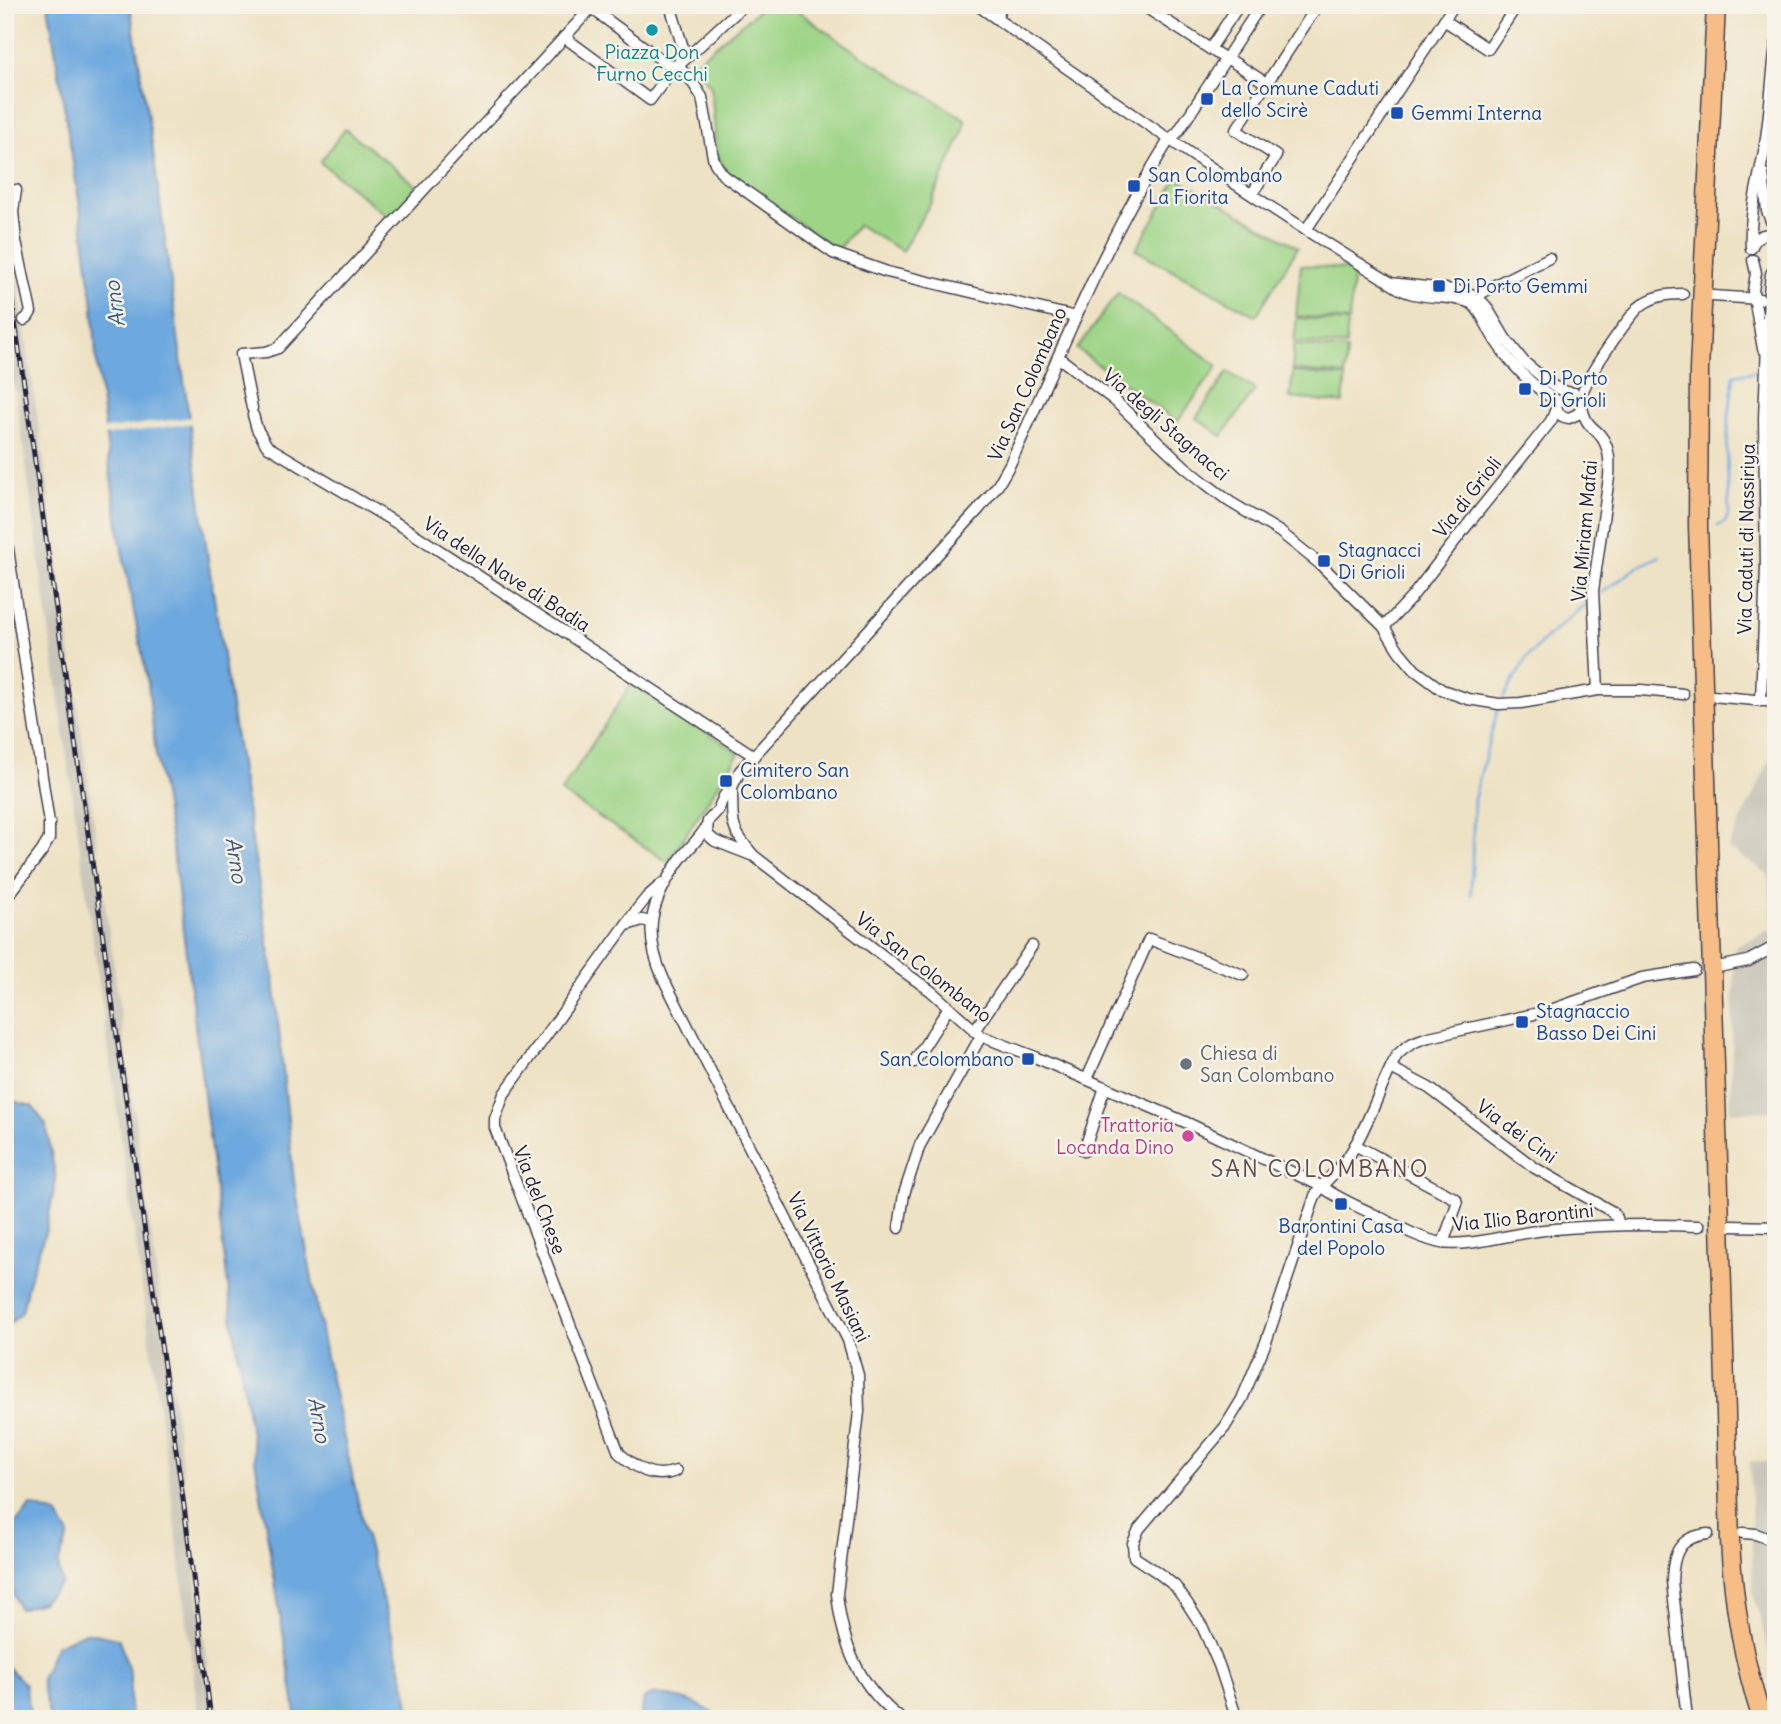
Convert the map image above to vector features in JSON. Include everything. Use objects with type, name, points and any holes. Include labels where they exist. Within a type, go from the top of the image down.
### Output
[{"type":"highway","points":[[1704,5],[1687,416],[1691,657],[1719,1551],[1730,1637],[1750,1719]]},
{"type":"highway","points":[[1716,5],[1699,370],[1699,550],[1732,1584],[1748,1671],[1762,1719]]},
{"type":"street","points":[[670,5],[683,48],[678,67]]},
{"type":"street","points":[[744,5],[678,67],[669,74],[650,100],[564,37],[591,6],[667,64],[678,67],[702,97],[713,157],[723,175],[833,253],[887,272],[1076,317]]},
{"type":"street","points":[[977,5],[1169,140],[1390,283],[1465,292],[1486,306],[1518,356],[1549,383],[1558,389],[1576,394],[1581,402]]},
{"type":"street","points":[[996,18],[1002,5]]},
{"type":"street","points":[[1142,5],[1266,83]]},
{"type":"street","points":[[1210,49],[1239,5]]},
{"type":"street","name":"Via San Colombano","points":[[706,826],[740,772],[998,485],[1113,236],[1169,140],[1178,132],[1261,5]]},
{"type":"street","points":[[1252,194],[1276,156],[1236,130],[1318,5]]},
{"type":"street","points":[[1444,20],[1488,49],[1517,5]]},
{"type":"street","points":[[1307,230],[1450,7]]},
{"type":"street","name":"Via della Nave di Badia","points":[[564,37],[278,348],[241,354],[252,411],[257,429],[267,446],[408,530],[754,756]]},
{"type":"street","points":[[1751,248],[1761,236],[1776,235],[1765,198],[1763,155],[1776,45]]},
{"type":"street","points":[[1763,155],[1776,148]]},
{"type":"street","name":"Via Caduti di Nassiriya","points":[[1763,155],[1751,235],[1756,273],[1753,286],[1755,299],[1763,311]]},
{"type":"street","points":[[16,190],[13,212],[16,241],[31,312],[24,320]]},
{"type":"street","points":[[1472,299],[1549,258]]},
{"type":"street","points":[[1753,260],[1757,266],[1764,269],[1775,268]]},
{"type":"street","name":"Via Caduti di Nassiriya","points":[[1760,701],[1766,568],[1766,378],[1763,311],[1769,294],[1771,274],[1775,268]]},
{"type":"street","points":[[1732,298],[1753,286]]},
{"type":"street","points":[[1551,421],[1578,415],[1584,387],[1641,304],[1662,295],[1684,294]]},
{"type":"street","points":[[1712,296],[1762,299],[1769,294]]},
{"type":"street","points":[[1472,299],[1493,337],[1513,365],[1556,405],[1560,415],[1590,425]]},
{"type":"street","name":"Via degli Stagnacci","points":[[1058,357],[1114,400],[1205,483],[1296,544],[1344,586],[1384,627],[1399,651],[1418,673],[1442,690],[1461,698],[1511,704],[1598,690],[1683,694]]},
{"type":"street","points":[[1556,405],[1560,395],[1584,387]]},
{"type":"street","name":"Via Miriam Mafai","points":[[1581,402],[1590,425],[1604,441],[1610,462],[1593,591],[1598,690]]},
{"type":"street","name":"Via di Grioli","points":[[1384,627],[1411,598],[1551,421],[1556,405]]},
{"type":"street","points":[[5,529],[49,831],[49,839],[42,851],[5,900]]},
{"type":"street","points":[[1712,696],[1776,702]]},
{"type":"street","points":[[698,841],[717,842],[730,838],[733,832],[732,787]]},
{"type":"street","points":[[713,817],[723,816],[732,825]]},
{"type":"street","name":"Via San Colombano","points":[[732,825],[754,856],[930,991],[977,1033],[1183,1121],[1321,1186]]},
{"type":"street","points":[[706,826],[708,834],[717,842]]},
{"type":"street","name":"Via del Chese","points":[[651,922],[667,881],[687,850],[698,841],[706,826]]},
{"type":"street","name":"Via San Colombano","points":[[717,842],[754,856]]},
{"type":"street","name":"Via del Chese","points":[[667,881],[643,903],[504,1094],[497,1112],[495,1128],[619,1453],[640,1471],[652,1474],[676,1471]]},
{"type":"street","points":[[643,903],[654,910]]},
{"type":"street","points":[[627,925],[642,920],[651,922]]},
{"type":"street","name":"Via Vittorio Masiani","points":[[651,922],[653,955],[664,980],[848,1340],[854,1359],[858,1375],[859,1412],[837,1594],[849,1652],[857,1670],[876,1695],[901,1719]]},
{"type":"street","points":[[1087,1079],[1149,939],[1243,975]]},
{"type":"street","points":[[899,1228],[904,1194],[920,1145],[977,1033],[1032,946]]},
{"type":"street","points":[[1718,967],[1748,961],[1776,946]]},
{"type":"street","points":[[1237,1719],[1203,1628],[1175,1586],[1134,1557],[1133,1543],[1139,1529],[1224,1427],[1242,1399],[1266,1342],[1312,1203],[1321,1186],[1356,1146],[1397,1055],[1413,1042],[1548,1012],[1642,978],[1694,970]]},
{"type":"street","points":[[915,1062],[949,1007]]},
{"type":"street","name":"Via dei Cini","points":[[1391,1068],[1429,1088],[1535,1168],[1602,1206],[1617,1218],[1619,1225]]},
{"type":"street","points":[[1083,1151],[1105,1087]]},
{"type":"street","points":[[1356,1146],[1456,1199],[1457,1204],[1443,1243]]},
{"type":"street","name":"Via Ilio Barontini","points":[[1321,1186],[1391,1223],[1443,1243],[1469,1242],[1541,1230],[1619,1225],[1699,1226]]},
{"type":"street","points":[[1731,1226],[1776,1227]]},
{"type":"street","points":[[1743,1533],[1756,1534],[1776,1542]]},
{"type":"street","points":[[1687,1719],[1673,1570],[1675,1559],[1685,1542],[1692,1537],[1708,1534]]},
{"type":"shaded area","points":[[5,197],[162,1313],[215,1719],[199,1719],[172,1498],[15,389],[5,362]]},
{"type":"shaded area","points":[[1774,383],[1776,710],[1765,708],[1773,548]]},
{"type":"shaded area","points":[[1776,747],[1776,1111],[1730,1112],[1735,947],[1773,928],[1768,874],[1728,848]]},
{"type":"shaded area","points":[[1750,1461],[1776,1462],[1776,1680],[1753,1592]]},
{"type":"green space","points":[[765,5],[789,5],[854,51],[965,119],[963,133],[931,202],[902,251],[858,225],[837,250],[726,171],[717,155],[711,87],[693,64]]},
{"type":"green space","points":[[345,129],[417,186],[391,219],[320,162]]},
{"type":"green space","points":[[1177,178],[1298,247],[1256,316],[1136,250]]},
{"type":"green space","points":[[1301,265],[1354,270],[1349,321],[1296,316]]},
{"type":"green space","points":[[1118,293],[1218,366],[1177,422],[1077,349]]},
{"type":"green space","points":[[1297,318],[1348,322],[1346,346],[1294,342]]},
{"type":"green space","points":[[1294,345],[1347,350],[1345,375],[1292,370]]},
{"type":"green space","points":[[1228,372],[1255,390],[1222,436],[1196,418]]},
{"type":"green space","points":[[1293,372],[1346,377],[1343,403],[1290,398]]},
{"type":"green space","points":[[632,683],[739,753],[668,862],[561,792]]},
{"type":"water","name":"Arno","points":[[48,5],[130,5],[152,143],[209,566],[274,980],[294,1181],[326,1357],[365,1533],[406,1686],[411,1719],[297,1719],[232,1317],[173,851],[156,756],[148,684],[111,478],[80,207]]},
{"type":"water","points":[[5,1099],[32,1106],[46,1125],[56,1180],[46,1230],[28,1283],[22,1312],[5,1328]]},
{"type":"water","points":[[31,1506],[57,1514],[69,1535],[58,1564],[62,1583],[42,1602],[19,1609],[5,1572],[5,1540]]},
{"type":"water","points":[[85,1632],[119,1639],[130,1674],[130,1712],[134,1719],[50,1719],[41,1679],[55,1646]]},
{"type":"water","points":[[5,1664],[25,1685],[31,1719],[5,1719]]},
{"type":"water","points":[[654,1694],[689,1701],[720,1719],[640,1719],[644,1699]]},
{"type":"pier","points":[[192,417],[193,423],[102,436],[101,430]]},
{"type":"waterway","points":[[1718,526],[1725,522],[1729,514],[1727,451],[1734,375],[1762,370]]},
{"type":"waterway","points":[[1602,593],[1636,568],[1660,556]]},
{"type":"waterway","points":[[1503,698],[1527,658],[1585,604]]},
{"type":"waterway","points":[[1471,895],[1474,799],[1498,708]]},
{"type":"tunnel","points":[[5,323],[24,320]]},
{"type":"railway","points":[[5,251],[184,1506],[211,1719]]},
{"type":"place","name":"Piazza Don Furno Cecchi","points":[[652,30]]},
{"type":"place","name":"La Comune Caduti dello Scirè","points":[[1207,99]]},
{"type":"place","name":"Gemmi Interna","points":[[1397,113]]},
{"type":"place","name":"San Colombano La Fiorita","points":[[1134,186]]},
{"type":"place","name":"Di Porto Gemmi","points":[[1439,286]]},
{"type":"place","name":"Di Porto Di Grioli","points":[[1525,389]]},
{"type":"place","name":"Stagnacci Di Grioli","points":[[1324,561]]},
{"type":"place","name":"Cimitero San Colombano","points":[[726,781]]},
{"type":"place","name":"Stagnaccio Basso Dei Cini","points":[[1522,1022]]},
{"type":"place","name":"San Colombano","points":[[1028,1059]]},
{"type":"place","name":"Chiesa di San Colombano","points":[[1186,1064]]},
{"type":"place","name":"Trattoria Locanda Dino","points":[[1188,1136]]},
{"type":"place","name":"Barontini Casa del Popolo","points":[[1341,1204]]},
{"type":"district","name":"SAN COLOMBANO","points":[[1320,1169]]}]
